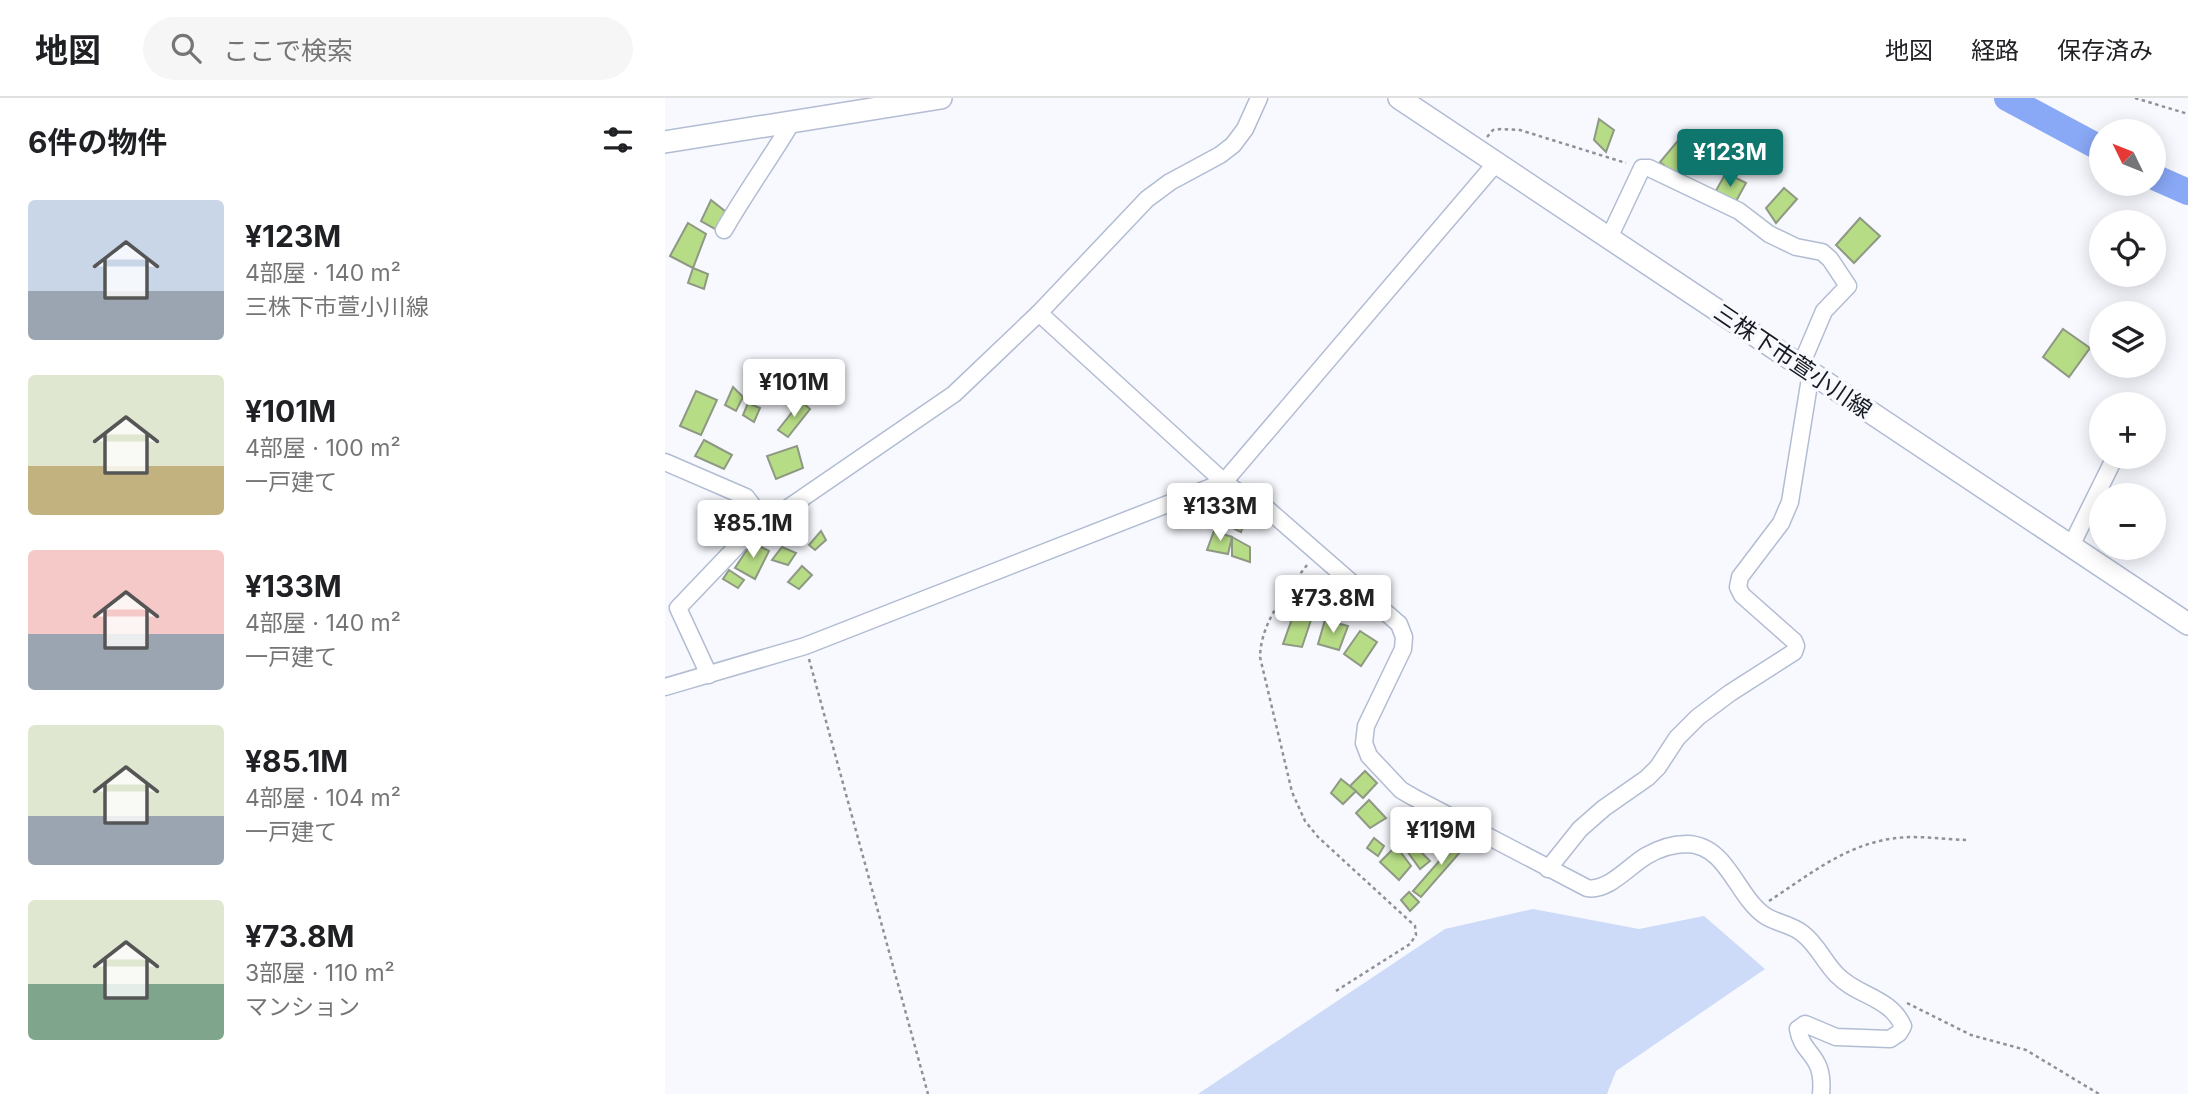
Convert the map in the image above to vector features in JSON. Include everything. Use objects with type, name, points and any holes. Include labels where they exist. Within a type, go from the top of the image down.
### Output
[{"type":"main road","points":[[665,142],[941,98]]},
{"type":"main road","name":"三株下市萱小川線","points":[[1399,98],[2188,624]]},
{"type":"street","points":[[709,675],[678,608],[740,543],[954,394],[1046,319],[1147,200],[1170,182],[1233,145],[1245,129],[1259,98]]},
{"type":"street","points":[[724,230],[792,122]]},
{"type":"street","points":[[665,687],[805,646],[1224,481],[1496,163]]},
{"type":"street","points":[[1548,869],[1580,829],[1604,807],[1653,773],[1678,738],[1698,717],[1794,652],[1794,640],[1742,595],[1738,587],[1740,578],[1781,523],[1790,502],[1806,369],[1824,311],[1847,286],[1830,258],[1822,252],[1796,247],[1739,211],[1649,168],[1642,168],[1609,238]]},
{"type":"street","points":[[1046,319],[1224,481],[1265,507],[1399,624],[1404,637],[1403,649],[1366,726],[1364,743],[1369,756],[1401,790],[1587,888],[1600,888],[1647,855],[1665,847],[1689,844],[1707,850],[1728,868],[1752,904],[1765,916],[1790,925],[1804,934],[1837,975],[1859,991],[1884,1002],[1899,1015],[1903,1026],[1899,1033],[1890,1039],[1836,1037],[1804,1024],[1798,1029],[1799,1036],[1818,1061],[1823,1078],[1821,1094]]},
{"type":"street","points":[[665,462],[746,497],[766,523]]},
{"type":"street","points":[[2071,546],[2109,469]]},
{"type":"path","points":[[2135,98],[2188,114]]},
{"type":"path","points":[[1478,151],[1493,130],[1520,130],[1642,168]]},
{"type":"path","points":[[1318,551],[1278,604],[1261,640],[1260,657],[1292,792],[1305,821],[1318,837],[1415,926],[1416,935],[1410,944],[1336,991]]},
{"type":"path","points":[[805,646],[928,1094]]},
{"type":"path","points":[[1757,909],[1833,858],[1856,848],[1886,839],[1966,839]]},
{"type":"path","points":[[1903,1000],[1971,1035],[2026,1050],[2099,1094]]},
{"type":"shaded area","points":[[1533,909],[1639,929],[1704,916],[1765,969],[1616,1071],[1607,1094],[1198,1094],[1445,929]]},
{"type":"building","points":[[1599,119],[1614,130],[1606,152],[1594,140]]},
{"type":"building","points":[[1687,130],[1707,146],[1681,179],[1660,162]]},
{"type":"building","points":[[1726,173],[1746,183],[1734,205],[1714,194]]},
{"type":"building","points":[[1784,188],[1797,199],[1776,223],[1766,208]]},
{"type":"building","points":[[711,200],[725,211],[717,230],[701,221]]},
{"type":"building","points":[[1860,218],[1880,236],[1854,263],[1836,245]]},
{"type":"building","points":[[688,223],[706,234],[693,268],[670,256]]},
{"type":"building","points":[[693,268],[708,274],[704,289],[688,283]]},
{"type":"building","points":[[2063,329],[2089,347],[2069,377],[2043,357]]},
{"type":"building","points":[[733,387],[743,397],[736,411],[725,405]]},
{"type":"building","points":[[696,391],[717,400],[701,435],[680,426]]},
{"type":"building","points":[[801,401],[810,409],[788,437],[778,430]]},
{"type":"building","points":[[748,403],[760,408],[754,422],[743,415]]},
{"type":"building","points":[[704,440],[732,455],[724,469],[695,456]]},
{"type":"building","points":[[797,446],[803,468],[776,479],[767,456]]},
{"type":"building","points":[[1228,495],[1251,504],[1241,532],[1220,522]]},
{"type":"building","points":[[821,531],[826,540],[815,550],[809,545]]},
{"type":"building","points":[[1214,531],[1232,537],[1228,554],[1207,550]]},
{"type":"building","points":[[1232,537],[1250,547],[1250,562],[1232,556]]},
{"type":"building","points":[[752,542],[769,551],[755,579],[735,568]]},
{"type":"building","points":[[782,547],[796,553],[788,565],[772,560]]},
{"type":"building","points":[[802,566],[812,575],[799,589],[788,582]]},
{"type":"building","points":[[729,570],[744,580],[738,588],[723,579]]},
{"type":"building","points":[[1293,616],[1311,620],[1302,647],[1283,644]]},
{"type":"building","points":[[1325,620],[1348,626],[1339,650],[1318,644]]},
{"type":"building","points":[[1360,631],[1377,642],[1361,666],[1344,654]]},
{"type":"building","points":[[1365,771],[1377,783],[1363,798],[1350,786]]},
{"type":"building","points":[[1341,779],[1356,791],[1343,804],[1331,793]]},
{"type":"building","points":[[1369,800],[1386,818],[1370,828],[1356,813]]},
{"type":"building","points":[[1419,802],[1437,815],[1415,837],[1401,820]]},
{"type":"building","points":[[1461,836],[1468,843],[1421,897],[1413,891]]},
{"type":"building","points":[[1374,838],[1384,846],[1378,856],[1367,848]]},
{"type":"building","points":[[1396,846],[1411,866],[1399,880],[1380,862]]},
{"type":"building","points":[[1415,846],[1430,861],[1420,869],[1407,851]]},
{"type":"building","points":[[1409,892],[1419,902],[1410,911],[1401,900]]},
{"type":"waterway","points":[[2007,98],[2089,142]]},
{"type":"waterway","points":[[2167,183],[2188,192]]}]
